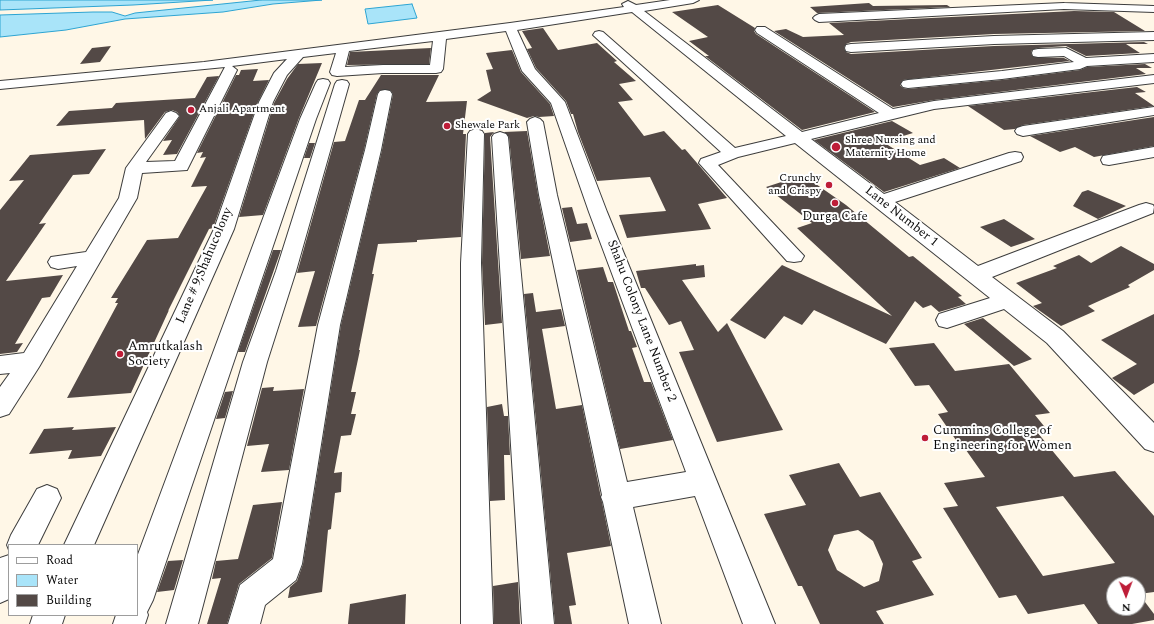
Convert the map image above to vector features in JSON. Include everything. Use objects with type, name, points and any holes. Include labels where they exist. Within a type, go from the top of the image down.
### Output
[{"type":"street","points":[[0,77],[219,56],[507,21],[656,0]]},
{"type":"street","points":[[294,59],[344,48],[510,27],[630,4],[693,0]]},
{"type":"street","points":[[996,0],[1064,6]]},
{"type":"street","name":"Lane Number 1","points":[[630,4],[1055,337],[1154,441]]},
{"type":"street","points":[[819,18],[1064,6],[1154,8]]},
{"type":"street","points":[[1132,20],[1154,20]]},
{"type":"street","name":"Shahu Colony Lane Number 2","points":[[510,27],[529,71],[558,102],[598,212],[759,624]]},
{"type":"street","points":[[761,30],[891,114]]},
{"type":"street","points":[[344,48],[337,72],[383,69],[436,69],[440,36]]},
{"type":"street","points":[[599,36],[732,154]]},
{"type":"street","points":[[851,48],[994,40],[1154,36]]},
{"type":"street","points":[[383,69],[388,43]]},
{"type":"street","points":[[1026,54],[1066,52],[1084,62]]},
{"type":"street","points":[[908,84],[1010,74],[1080,65],[1084,62],[1154,58]]},
{"type":"street","points":[[0,85],[204,66],[294,59],[326,59]]},
{"type":"street","name":"Lane # 9;Shahucolony","points":[[79,544],[224,229],[266,102],[281,73],[294,59]]},
{"type":"street","points":[[134,168],[181,166],[230,70]]},
{"type":"street","points":[[794,256],[707,162],[732,154],[801,138],[891,114],[945,103],[1154,79]]},
{"type":"street","points":[[138,597],[305,126],[332,83],[286,271],[255,362],[182,624]]},
{"type":"street","points":[[244,624],[251,596],[285,570],[287,564],[329,325],[373,150],[385,94]]},
{"type":"street","points":[[1023,131],[1154,111]]},
{"type":"street","points":[[0,407],[31,361],[128,198],[134,168],[171,116]]},
{"type":"street","points":[[535,122],[548,195],[645,624]]},
{"type":"street","points":[[476,134],[470,263],[477,624]]},
{"type":"street","points":[[500,137],[538,624]]},
{"type":"street","points":[[1109,160],[1154,152]]},
{"type":"street","points":[[881,200],[1015,157]]},
{"type":"street","points":[[976,275],[1146,209]]},
{"type":"street","points":[[58,262],[92,258]]},
{"type":"street","points":[[947,320],[1007,300]]},
{"type":"street","points":[[0,365],[31,361]]},
{"type":"street","points":[[616,497],[704,482]]},
{"type":"street","points":[[23,544],[47,498]]},
{"type":"street","points":[[0,587],[8,572]]},
{"type":"water","points":[[0,0],[213,0],[133,5],[0,10]]},
{"type":"water","points":[[261,0],[322,0],[273,4],[223,12],[125,19],[66,30],[0,37],[0,15],[112,12],[125,16],[135,13]]},
{"type":"water","points":[[412,4],[417,18],[368,24],[365,9]]},
{"type":"building","points":[[869,3],[873,6],[947,5],[950,7],[817,13],[810,7]]},
{"type":"building","points":[[718,5],[755,28],[754,31],[756,34],[875,112],[802,130],[705,56],[709,56],[689,41],[708,37],[672,12]]},
{"type":"building","points":[[1074,11],[1114,12],[1145,31],[994,34],[851,42],[846,44],[844,48],[846,52],[851,54],[994,46],[1144,42],[1148,44],[1126,44],[1140,53],[1086,56],[1066,46],[1038,48],[1032,50],[1031,53],[1033,57],[1064,58],[1070,61],[903,80],[900,85],[903,88],[908,89],[1002,80],[1080,70],[1087,67],[1145,64],[1152,68],[1136,68],[1146,74],[934,100],[893,107],[774,31],[786,29],[803,37],[844,35],[829,23]]},
{"type":"building","points":[[543,28],[558,50],[597,43],[617,61],[614,62],[636,81],[619,84],[633,100],[618,102],[644,136],[664,131],[682,150],[685,149],[727,198],[698,204],[711,229],[627,238],[619,215],[666,211],[650,177],[597,181],[578,132],[573,114],[571,114],[566,101],[536,68],[527,49],[532,48],[522,31]]},
{"type":"building","points":[[111,46],[100,62],[80,64],[92,48]]},
{"type":"building","points":[[431,48],[429,64],[347,65],[350,52]]},
{"type":"building","points":[[512,50],[521,72],[550,104],[554,116],[534,116],[527,118],[477,100],[491,91],[486,70],[493,69],[486,53]]},
{"type":"building","points":[[322,63],[299,118],[263,215],[239,217],[274,103],[287,79],[298,64]]},
{"type":"building","points":[[258,69],[253,81],[269,80],[258,102],[213,228],[209,229],[168,311],[169,310],[131,393],[67,398],[118,303],[115,303],[118,298],[111,298],[147,240],[178,238],[207,186],[191,187],[206,157],[200,158],[203,152],[197,153],[236,75],[239,75],[241,70]]},
{"type":"building","points":[[381,75],[439,75],[426,102],[467,101],[463,134],[466,134],[461,237],[417,240],[417,242],[378,244],[372,274],[374,274],[351,392],[356,392],[351,414],[356,414],[351,435],[341,436],[334,473],[342,472],[341,492],[335,493],[331,529],[328,530],[322,592],[288,598],[290,587],[297,581],[303,564],[341,325],[382,150],[393,94],[390,90],[380,90],[377,94],[364,150],[316,326],[298,327],[315,271],[297,273],[334,142],[345,141],[359,100],[365,100]]},
{"type":"building","points":[[219,76],[177,154],[163,155],[172,140],[163,141],[180,116],[177,112],[172,110],[165,112],[145,139],[144,120],[56,126],[69,111],[112,108],[116,103],[195,98],[207,77]]},
{"type":"building","points":[[1137,87],[1146,92],[1135,93],[1154,106],[1023,125],[1015,129],[1004,130],[968,106]]},
{"type":"building","points":[[1154,117],[1154,146],[1094,157],[1075,147],[1060,152],[1030,136]]},
{"type":"building","points":[[892,121],[913,133],[883,142],[920,165],[944,158],[960,168],[884,192],[814,140]]},
{"type":"building","points":[[527,131],[550,256],[521,259],[509,137],[504,132]]},
{"type":"building","points":[[494,132],[490,137],[502,323],[485,325],[482,263],[485,133]]},
{"type":"building","points":[[309,143],[315,143],[310,158],[304,158]]},
{"type":"building","points":[[106,149],[89,174],[73,175],[39,224],[46,223],[6,281],[63,275],[50,297],[42,298],[15,344],[23,343],[17,352],[0,354],[0,210],[24,180],[9,181],[30,155]]},
{"type":"building","points":[[803,175],[846,205],[909,257],[913,256],[962,296],[958,297],[966,304],[939,312],[931,305],[923,308],[915,301],[886,344],[814,310],[802,325],[784,316],[765,339],[730,320],[782,265],[892,316],[797,228],[812,223],[766,187]]},
{"type":"building","points":[[1088,190],[1126,206],[1098,219],[1073,206],[1082,192]]},
{"type":"building","points":[[572,207],[577,224],[587,223],[592,239],[570,242],[562,208]]},
{"type":"building","points":[[1004,219],[1035,239],[1011,247],[980,227]]},
{"type":"building","points":[[1121,246],[1154,264],[1154,270],[1128,285],[1130,287],[1088,306],[1095,311],[1061,326],[1033,306],[1042,303],[1016,283],[1057,268],[1053,266],[1079,255],[1091,263]]},
{"type":"building","points":[[273,250],[281,250],[245,352],[238,352]]},
{"type":"building","points":[[696,264],[696,266],[704,265],[705,277],[682,280],[718,332],[727,323],[783,430],[717,442],[679,352],[694,350],[681,321],[669,325],[645,288],[641,288],[636,271]]},
{"type":"building","points":[[603,267],[608,282],[613,282],[629,331],[631,331],[637,347],[632,348],[644,382],[651,382],[673,440],[620,449],[577,270]]},
{"type":"building","points":[[533,293],[536,312],[561,309],[565,326],[542,329],[556,409],[582,405],[611,546],[567,553],[576,605],[569,606],[572,624],[555,624],[524,294]]},
{"type":"building","points":[[1154,314],[1154,383],[1134,395],[1112,378],[1137,364],[1101,340]]},
{"type":"building","points":[[983,318],[1032,359],[1014,366],[964,324]]},
{"type":"building","points":[[934,343],[955,371],[1009,364],[1050,413],[1035,415],[1048,431],[1037,432],[1074,477],[1115,471],[1154,516],[1154,592],[1146,593],[1146,576],[1106,576],[1106,616],[1146,616],[1146,603],[1154,614],[1154,620],[1132,624],[1098,624],[1084,604],[1028,614],[1016,595],[999,598],[943,508],[958,506],[944,483],[985,477],[961,443],[958,443],[938,414],[948,412],[929,385],[915,386],[889,348]],"holes":[[[1063,496],[1115,563],[1043,576],[996,507]]]},
{"type":"building","points":[[274,387],[273,391],[304,389],[289,470],[261,472],[269,444],[247,446],[262,388]]},
{"type":"building","points":[[233,391],[225,418],[216,419],[225,392]]},
{"type":"building","points":[[502,404],[504,416],[508,416],[510,455],[504,455],[505,500],[490,501],[487,407]]},
{"type":"building","points":[[74,427],[72,430],[116,427],[101,456],[68,459],[72,450],[29,454],[44,429]]},
{"type":"building","points":[[839,463],[860,497],[880,492],[922,558],[912,561],[934,595],[876,611],[884,624],[820,624],[802,586],[798,586],[764,514],[806,505],[789,475]],"holes":[[[858,530],[873,541],[883,564],[879,581],[864,587],[837,570],[828,550],[834,535]]]},
{"type":"building","points":[[282,502],[272,558],[239,584],[227,624],[207,624],[221,578],[212,579],[216,561],[238,559],[253,505]]},
{"type":"building","points":[[183,560],[174,590],[157,592],[168,561]]},
{"type":"building","points":[[518,582],[520,624],[494,624],[493,586]]},
{"type":"building","points":[[406,594],[405,624],[348,624],[350,604]]},
{"type":"place","name":"Anjali Apartment","points":[[191,110]]},
{"type":"place","name":"Shewale Park","points":[[447,126]]},
{"type":"place","name":"Shree Nursing and Maternity Home","points":[[836,147]]},
{"type":"place","name":"Crunchy and Crispy","points":[[829,185]]},
{"type":"place","name":"Durga Cafe","points":[[835,203]]},
{"type":"place","name":"Amrutkalash Society","points":[[120,354]]},
{"type":"place","name":"Cummins College of Engineering for Women","points":[[925,438]]}]
